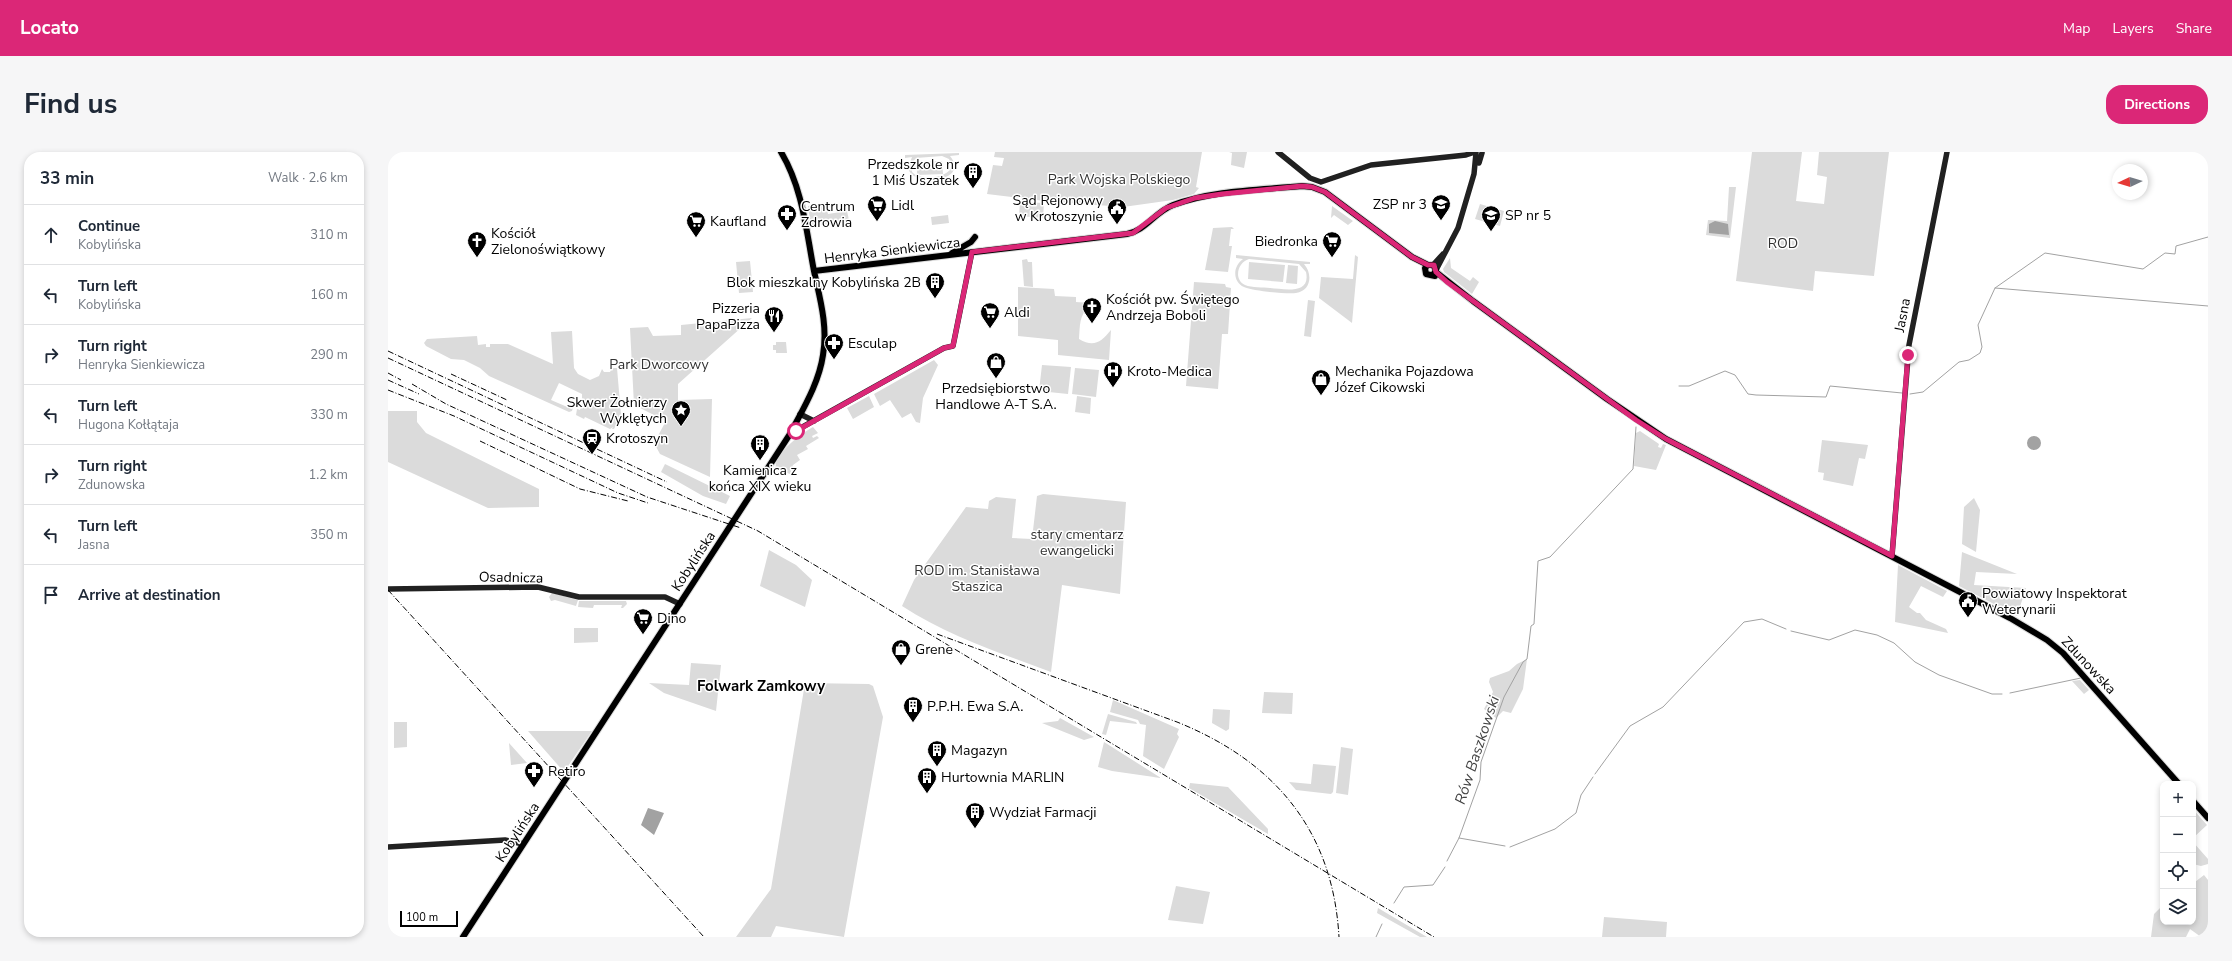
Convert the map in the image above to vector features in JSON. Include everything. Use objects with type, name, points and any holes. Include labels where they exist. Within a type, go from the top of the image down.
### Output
[{"type":"main road","points":[[781,152],[793,176],[801,199],[825,325],[824,351],[814,384],[790,434]]},
{"type":"main road","name":"Henryka Sienkiewicza","points":[[814,271],[1127,234],[1139,230],[1166,208],[1201,197],[1302,186],[1320,186]]},
{"type":"main road","name":"Zdunowska","points":[[1320,186],[1412,257],[1432,269],[1447,282],[1607,399],[1666,439],[2015,621],[2050,642],[2079,669],[2176,781]]},
{"type":"main road","points":[[949,255],[971,242],[975,237]]},
{"type":"main road","name":"Kobylińska","points":[[464,937],[790,434]]},
{"type":"main road","points":[[2196,804],[2208,818]]},
{"type":"street","name":"Zdunowska","points":[[1278,152],[1320,186]]},
{"type":"street","points":[[1456,156],[1465,152]]},
{"type":"street","points":[[1320,186],[1371,165],[1456,156],[1478,152],[1474,174],[1456,234],[1446,251],[1432,269]]},
{"type":"street","name":"Jasna","points":[[1892,556],[1909,345],[1947,152]]},
{"type":"street","name":"Kobylińska","points":[[790,434],[944,348],[953,346],[972,252]]},
{"type":"street","points":[[800,414],[814,421]]},
{"type":"street","name":"Osadnicza","points":[[388,589],[538,587],[579,597],[665,597],[680,604]]},
{"type":"street","points":[[388,847],[505,840],[524,844]]},
{"type":"green space","name":"Park Wojska Polskiego","points":[[995,152],[1202,152],[1196,187],[1199,188],[1194,194],[1173,200],[1123,207],[1045,201],[987,194],[993,165],[1002,166],[1004,158],[994,157]]},
{"type":"green space","points":[[1229,152],[1247,152],[1244,168],[1231,165],[1232,153]]},
{"type":"green space","name":"ROD","points":[[1752,152],[1802,152],[1796,201],[1824,204],[1827,177],[1817,175],[1819,152],[1889,152],[1874,276],[1815,271],[1813,291],[1736,281]]},
{"type":"green space","points":[[959,153],[959,155],[950,156],[954,165],[953,171],[947,176],[939,179],[929,180],[912,175],[908,168],[912,157],[905,158],[905,155]],"holes":[[[942,156],[949,159],[952,165],[950,170],[941,176],[921,177],[912,172],[912,163],[916,158]]]},
{"type":"green space","points":[[942,161],[943,174],[917,175],[917,162]]},
{"type":"green space","points":[[1729,187],[1736,187],[1730,238],[1706,235],[1708,220],[1727,221]]},
{"type":"green space","points":[[1020,202],[1044,203],[1043,218],[1019,216]]},
{"type":"green space","points":[[826,203],[828,214],[847,211],[849,220],[811,227],[808,206]]},
{"type":"green space","points":[[1480,204],[1504,211],[1500,226],[1475,219]]},
{"type":"green space","points":[[1332,206],[1353,221],[1348,225],[1334,215],[1331,218]]},
{"type":"green space","points":[[948,215],[949,223],[932,225],[931,217]]},
{"type":"green space","points":[[1232,227],[1234,229],[1231,229],[1229,246],[1232,246],[1228,272],[1205,270],[1213,228]]},
{"type":"green space","points":[[1236,255],[1310,262],[1310,264],[1304,264],[1309,272],[1309,282],[1305,289],[1296,293],[1269,292],[1244,287],[1237,281],[1235,273],[1237,265],[1243,259],[1236,258]],"holes":[[[1249,259],[1299,264],[1306,272],[1306,279],[1304,284],[1295,289],[1248,286],[1241,282],[1238,275],[1238,271],[1242,263]]]},
{"type":"green space","points":[[1355,255],[1358,257],[1352,323],[1319,298],[1321,277],[1353,279]]},
{"type":"green space","points":[[1450,258],[1451,268],[1470,281],[1473,277],[1479,282],[1472,294],[1444,272],[1443,269]]},
{"type":"green space","points":[[1027,259],[1028,262],[1032,262],[1033,287],[1024,286],[1022,260]]},
{"type":"green space","points":[[750,261],[753,292],[739,293],[736,262]]},
{"type":"green space","points":[[1249,262],[1285,265],[1283,282],[1248,279]]},
{"type":"green space","points":[[1288,265],[1298,266],[1297,284],[1286,283]]},
{"type":"green space","points":[[1194,282],[1225,284],[1226,287],[1231,288],[1228,334],[1222,334],[1218,389],[1186,386]]},
{"type":"green space","points":[[1018,287],[1054,289],[1055,296],[1076,297],[1076,302],[1089,303],[1089,307],[1082,317],[1079,339],[1089,343],[1097,342],[1104,338],[1111,330],[1109,360],[1058,355],[1058,340],[1018,336]]},
{"type":"green space","points":[[1308,300],[1315,301],[1311,337],[1304,336]]},
{"type":"green space","name":"Park Dworcowy","points":[[752,318],[678,384],[678,400],[712,399],[710,477],[660,454],[654,443],[666,421],[634,405],[630,328],[648,327],[653,336],[681,335],[681,325]]},
{"type":"green space","points":[[572,331],[574,368],[578,374],[590,380],[599,376],[602,369],[604,372],[610,372],[612,368],[617,368],[621,415],[614,429],[612,429],[613,427],[610,429],[585,417],[584,419],[576,415],[577,409],[580,410],[584,400],[582,399],[582,394],[559,383],[551,400],[572,409],[573,407],[572,411],[569,412],[489,376],[480,368],[464,360],[451,359],[426,346],[424,343],[427,339],[477,336],[478,345],[486,344],[486,347],[490,347],[490,344],[508,344],[553,364],[551,332]]},
{"type":"green space","points":[[776,342],[786,342],[787,353],[776,353],[776,350],[773,350],[773,345],[776,345]]},
{"type":"green space","points":[[934,360],[938,365],[923,398],[920,423],[916,422],[911,413],[902,418],[890,400],[880,406],[874,394]]},
{"type":"green space","points":[[1042,365],[1071,367],[1068,394],[1039,391]]},
{"type":"green space","points":[[1075,368],[1099,370],[1096,397],[1072,394]]},
{"type":"green space","points":[[869,396],[874,407],[853,419],[847,408]]},
{"type":"green space","points":[[1077,396],[1091,398],[1090,414],[1075,412]]},
{"type":"green space","points":[[388,411],[417,411],[417,422],[426,433],[539,489],[539,507],[488,508],[388,462]]},
{"type":"green space","points":[[813,427],[818,433],[812,436],[813,438],[817,436],[819,438],[806,446],[808,449],[797,455],[800,460],[793,465],[790,474],[776,469],[776,463],[783,451],[795,439]]},
{"type":"green space","points":[[1640,431],[1659,444],[1658,447],[1661,448],[1663,444],[1666,445],[1656,470],[1634,466],[1636,433]]},
{"type":"green space","points":[[1822,440],[1868,445],[1865,459],[1859,458],[1853,486],[1823,480],[1824,473],[1818,472]]},
{"type":"green space","points":[[665,464],[730,496],[726,504],[703,496],[661,472]]},
{"type":"green space","points":[[1043,494],[1126,502],[1120,594],[1062,585],[1051,672],[956,635],[902,606],[914,580],[966,507],[988,509],[989,501],[996,497],[1016,499],[1012,538],[1032,539],[1037,496]]},
{"type":"green space","points":[[1974,498],[1980,510],[1976,552],[1962,544],[1964,507]]},
{"type":"green space","points":[[769,550],[796,565],[812,580],[805,607],[760,586]]},
{"type":"green space","points":[[1962,552],[2017,574],[1976,572],[1974,585],[2026,588],[2017,616],[1959,586]]},
{"type":"green space","points":[[1898,565],[1947,591],[1943,597],[1921,586],[1909,607],[1917,613],[1920,613],[1926,620],[1946,629],[1948,633],[1895,622]]},
{"type":"green space","points":[[552,593],[578,600],[576,606],[555,600],[551,601],[549,597]]},
{"type":"green space","points":[[579,601],[626,601],[627,604],[623,608],[621,608],[622,605],[594,605],[593,608],[578,607]]},
{"type":"green space","points":[[574,628],[598,628],[598,642],[574,643]]},
{"type":"green space","points":[[1527,659],[1523,689],[1511,713],[1503,711],[1496,718],[1484,709],[1493,692],[1489,682],[1490,678],[1509,671],[1517,664]]},
{"type":"green space","points":[[691,663],[721,665],[716,711],[664,693],[649,683],[689,685]]},
{"type":"green space","points":[[2080,680],[2089,690],[2084,694],[2072,681]]},
{"type":"green space","points":[[805,683],[869,684],[873,686],[883,717],[844,937],[776,926],[771,937],[736,937],[771,889]]},
{"type":"green space","points":[[1264,692],[1293,693],[1292,714],[1262,713]]},
{"type":"green space","points":[[1113,700],[1179,729],[1177,734],[1179,737],[1164,769],[1143,756],[1146,725],[1140,724],[1138,720],[1110,712]]},
{"type":"green space","points":[[1213,709],[1230,710],[1229,729],[1226,731],[1212,723]]},
{"type":"green space","points":[[1108,714],[1136,722],[1137,724],[1110,721],[1106,735],[1102,734]]},
{"type":"green space","points":[[1060,718],[1094,737],[1084,740],[1042,723],[1058,721]]},
{"type":"green space","points":[[394,722],[407,722],[407,747],[394,748]]},
{"type":"green space","points":[[528,731],[592,731],[564,772]]},
{"type":"green space","points":[[1104,742],[1161,778],[1112,771],[1098,767]]},
{"type":"green space","points":[[509,743],[527,763],[511,765]]},
{"type":"green space","points":[[1341,747],[1353,749],[1348,795],[1336,793]]},
{"type":"green space","points":[[1313,764],[1336,766],[1333,792],[1331,794],[1296,790],[1289,782],[1311,784]]},
{"type":"green space","points":[[1190,783],[1228,787],[1268,829],[1268,834],[1189,788]]},
{"type":"green space","points":[[2196,812],[2207,825],[2196,835]]},
{"type":"green space","points":[[2196,845],[2208,859],[2208,864],[2201,866],[2196,865]]},
{"type":"green space","points":[[2204,875],[2208,880],[2208,937],[2201,937],[2190,929],[2186,937],[2151,937],[2154,914],[2160,908],[2160,925],[2196,925],[2196,881]]},
{"type":"green space","points":[[1176,886],[1210,892],[1203,924],[1168,920]]},
{"type":"green space","points":[[1378,908],[1427,937],[1420,937],[1377,913]]},
{"type":"green space","points":[[1604,917],[1667,922],[1666,937],[1602,937]]},
{"type":"shaded area","points":[[1715,221],[1728,224],[1729,235],[1709,233],[1709,224]]},
{"type":"shaded area","points":[[2031,436],[2037,436],[2041,440],[2041,446],[2037,450],[2031,450],[2027,446],[2027,440]]},
{"type":"shaded area","points":[[648,808],[664,813],[654,835],[641,825]]},
{"type":"waterway","name":"Rów Baszkowski","points":[[1910,394],[1923,392],[1959,362],[1969,360],[1980,353],[1982,347],[1978,325],[1995,288],[2045,253],[2143,269],[2165,253],[2175,254],[2176,246],[2208,237]]},
{"type":"waterway","points":[[1995,288],[2208,306]]},
{"type":"waterway","name":"Rów Baszkowski","points":[[1679,386],[1689,386],[1725,371],[1735,375],[1748,394],[1756,395],[1826,397],[1830,386],[1902,393]]},
{"type":"waterway","name":"Rów Baszkowski","points":[[1447,861],[1459,838],[1480,780],[1481,762],[1504,697],[1523,662],[1527,659],[1531,626],[1534,624],[1538,561],[1550,557],[1633,469],[1636,427]]},
{"type":"waterway","points":[[1595,774],[1630,726],[1663,707],[1744,622],[1762,619],[1786,629]]},
{"type":"waterway","points":[[1791,631],[1829,640],[1855,630],[1877,635],[1894,643],[1915,662],[1939,675],[1992,694],[2002,694]]},
{"type":"waterway","points":[[2010,693],[2081,678]]},
{"type":"waterway","points":[[1510,847],[1555,829],[1576,813],[1581,795],[1593,777]]},
{"type":"waterway","points":[[1459,838],[1505,846]]},
{"type":"waterway","name":"Rów Baszkowski","points":[[1394,903],[1404,887],[1433,885],[1445,867]]},
{"type":"waterway","name":"Rów Baszkowski","points":[[1376,937],[1382,924]]},
{"type":"railway","points":[[388,351],[667,482]]},
{"type":"railway","points":[[388,358],[758,531],[1434,937]]},
{"type":"railway","points":[[388,373],[401,380]]},
{"type":"railway","points":[[451,374],[507,400]]},
{"type":"railway","points":[[388,380],[419,394]]},
{"type":"railway","points":[[412,384],[446,404],[647,497],[741,528]]},
{"type":"railway","points":[[388,390],[454,416],[618,493],[648,503]]},
{"type":"railway","points":[[480,441],[580,489],[628,501]]},
{"type":"railway","points":[[388,590],[704,937]]},
{"type":"railway","points":[[937,634],[1177,722],[1212,738],[1242,757],[1269,779],[1292,804],[1311,832],[1325,864],[1334,899],[1339,937]]},
{"type":"place","name":"Przedszkole nr 1 Miś Uszatek","points":[[973,189]]},
{"type":"place","name":"ZSP nr 3","points":[[1441,221]]},
{"type":"place","name":"Lidl","points":[[877,222]]},
{"type":"place","name":"Sąd Rejonowy w Krotoszynie","points":[[1117,225]]},
{"type":"place","name":"Centrum Zdrowia","points":[[787,231]]},
{"type":"place","name":"SP nr 5","points":[[1491,232]]},
{"type":"place","name":"Kaufland","points":[[696,238]]},
{"type":"place","name":"Kościół Zielonoświątkowy","points":[[477,258]]},
{"type":"place","name":"Biedronka","points":[[1332,258]]},
{"type":"place","name":"Blok mieszkalny Kobylińska 2B","points":[[935,299]]},
{"type":"place","name":"Kościół pw. Świętego Andrzeja Boboli","points":[[1092,324]]},
{"type":"place","name":"Aldi","points":[[990,329]]},
{"type":"place","name":"Pizzeria PapaPizza","points":[[774,333]]},
{"type":"place","name":"Esculap","points":[[834,360]]},
{"type":"place","name":"Przedsiębiorstwo Handlowe A-T S.A.","points":[[996,379]]},
{"type":"place","name":"Kroto-Medica","points":[[1113,388]]},
{"type":"place","name":"Mechanika Pojazdowa Józef Cikowski","points":[[1321,396]]},
{"type":"place","name":"Skwer Żołnierzy Wyklętych","points":[[681,427]]},
{"type":"place","name":"Krotoszyn","points":[[592,455]]},
{"type":"place","name":"Kamienica z końca XIX wieku","points":[[760,461]]},
{"type":"place","name":"Powiatowy Inspektorat Weterynarii","points":[[1968,618]]},
{"type":"place","name":"Dino","points":[[643,635]]},
{"type":"place","name":"Grene","points":[[901,666]]},
{"type":"place","name":"P.P.H. Ewa S.A.","points":[[913,723]]},
{"type":"place","name":"Magazyn","points":[[937,767]]},
{"type":"place","name":"Retiro","points":[[534,788]]},
{"type":"place","name":"Hurtownia MARLIN","points":[[927,794]]},
{"type":"place","name":"Wydział Farmacji","points":[[975,829]]},
{"type":"district","name":"Folwark Zamkowy","points":[[761,686]]},
{"type":"route","points":[[796,431],[944,348],[953,346],[972,252],[1133,233],[1139,230],[1166,208],[1195,198],[1209,195],[1302,186],[1312,187],[1325,192],[1412,257],[1417,258],[1428,265],[1434,265],[1436,267],[1436,272],[1476,304],[1636,420],[1666,439],[1892,556],[1894,548],[1908,355]]},
{"type":"park label","name":"stary cmentarz ewangelicki","points":[[1077,542]]},
{"type":"park label","name":"ROD im. Stanisława Staszica","points":[[977,578]]}]
